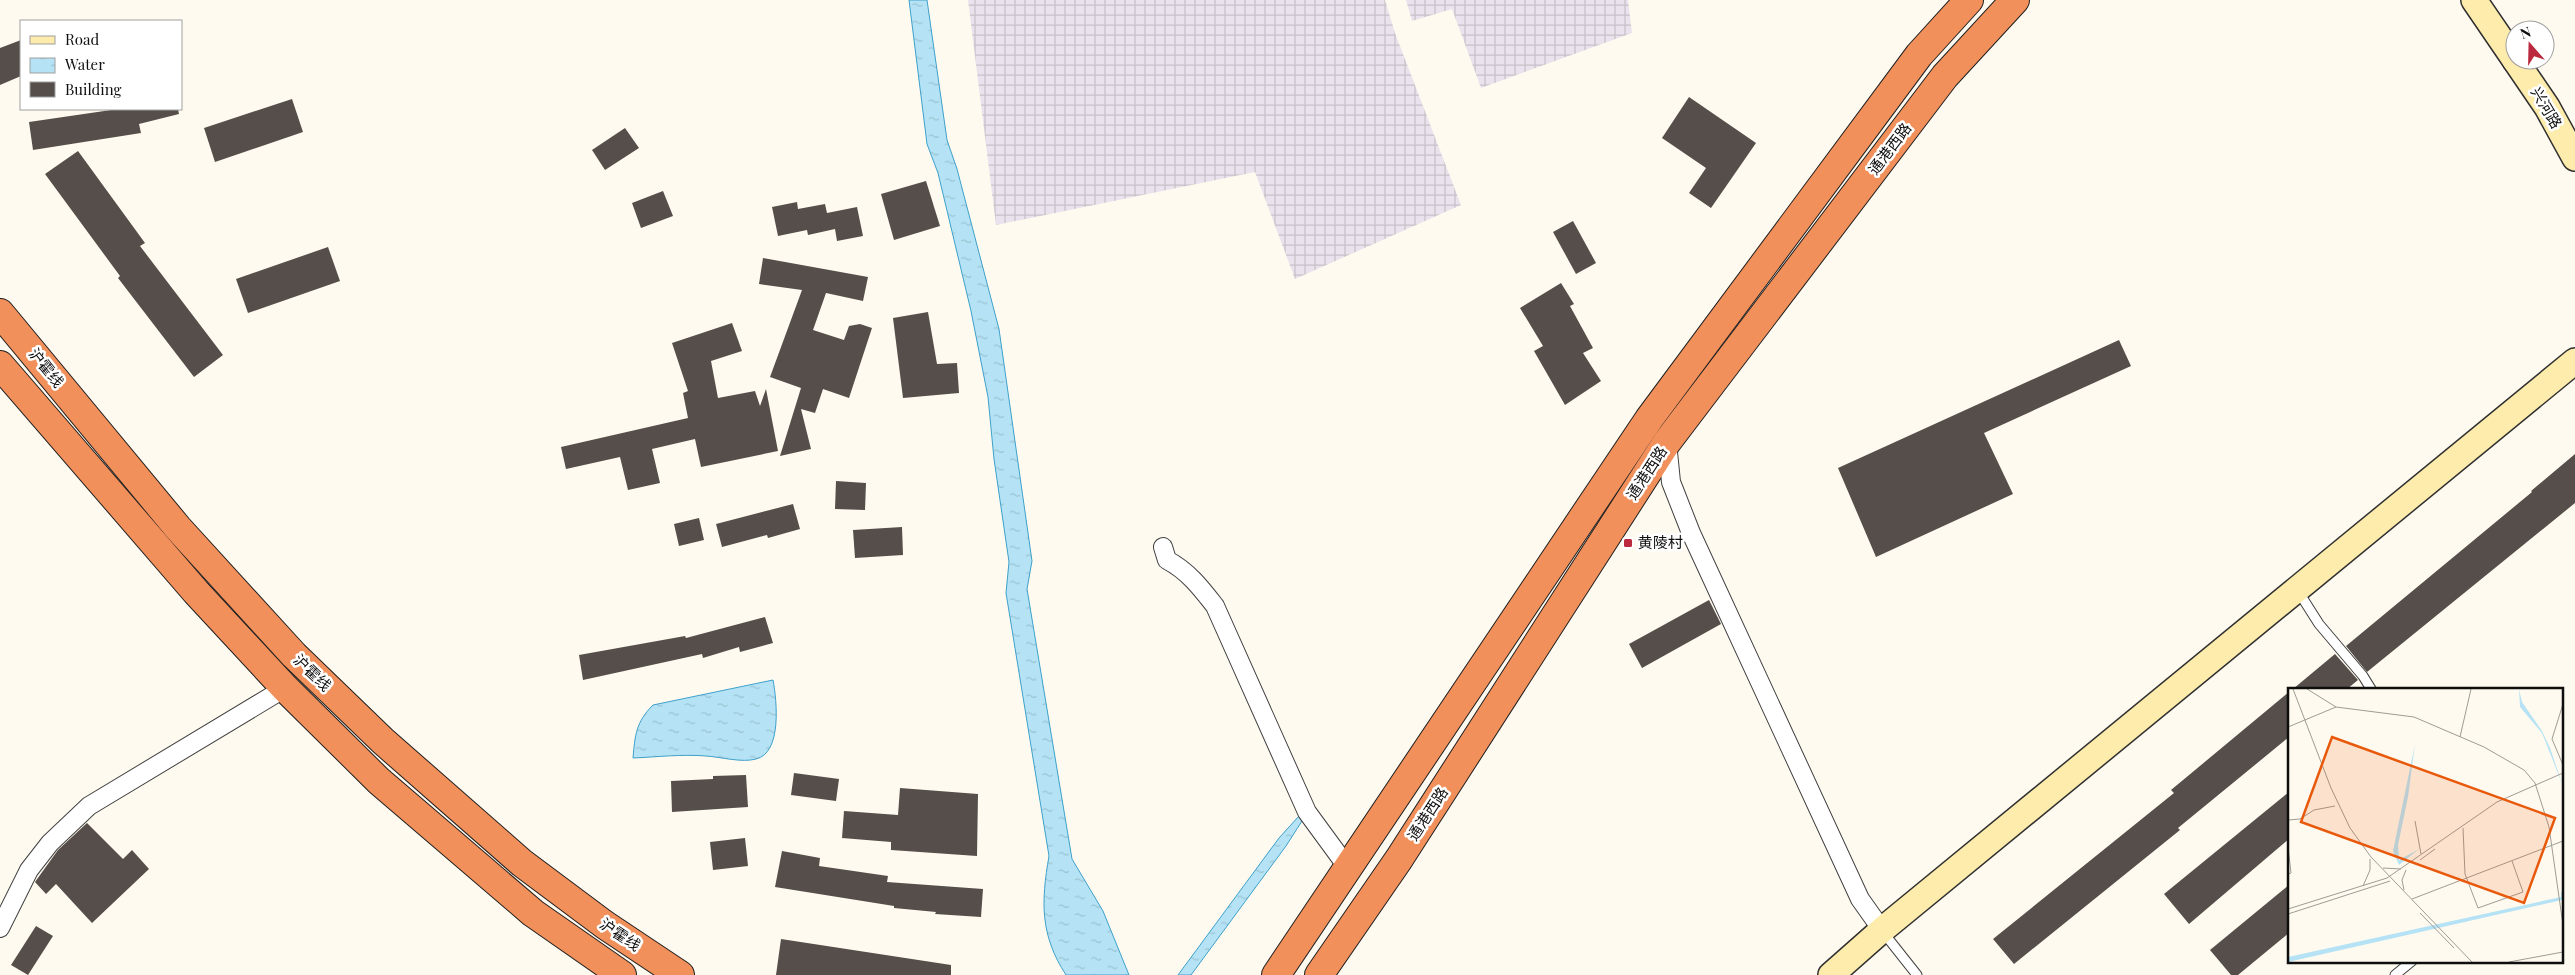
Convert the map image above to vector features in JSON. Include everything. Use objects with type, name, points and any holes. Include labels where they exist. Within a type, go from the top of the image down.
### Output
[{"type":"highway","name":"通港西路","points":[[1276,975],[1649,419],[1919,55],[1969,0]]},
{"type":"highway","name":"通港西路","points":[[1319,975],[1399,859],[1667,442],[1945,76],[2016,0]]},
{"type":"highway","name":"沪霍线","points":[[0,313],[178,528],[294,655],[383,742],[522,863],[605,925],[680,975]]},
{"type":"highway","name":"沪霍线","points":[[0,365],[196,592],[285,688],[379,781],[518,900],[622,975]]},
{"type":"street","name":"兴河路","points":[[2474,0],[2505,45]]},
{"type":"street","name":"兴河路","points":[[2522,70],[2547,107],[2575,158]]},
{"type":"street","points":[[1831,975],[1882,930],[2575,361]]},
{"type":"street","points":[[1667,442],[1671,482],[1691,533],[1860,899],[1882,930]]},
{"type":"street","points":[[1163,547],[1167,560],[1179,566],[1198,584],[1215,606],[1307,812],[1348,868]]},
{"type":"street","points":[[0,928],[29,870],[50,844],[89,806],[285,688]]},
{"type":"lane","points":[[2297,589],[2319,624],[2363,676],[2370,688]]},
{"type":"lane","points":[[1882,930],[1917,975]]},
{"type":"lane","points":[[2395,975],[2411,962]]},
{"type":"shaded area","points":[[968,0],[1385,0],[1395,33],[1461,205],[1295,279],[1255,172],[996,225]]},
{"type":"shaded area","points":[[1406,0],[1628,0],[1632,33],[1481,88],[1452,9],[1412,21]]},
{"type":"water","points":[[909,0],[927,0],[947,140],[957,169],[999,329],[1032,561],[1027,589],[1072,859],[1103,911],[1129,975],[1066,975],[1057,960],[1047,932],[1044,903],[1049,856],[1006,593],[1009,562],[994,459],[988,397],[971,311],[938,173],[927,144]]},
{"type":"water","points":[[773,680],[776,700],[776,725],[770,747],[764,755],[750,760],[697,755],[633,758],[637,729],[647,711],[653,705]]},
{"type":"water","points":[[1299,816],[1302,821],[1286,846],[1191,975],[1178,975],[1279,838]]},
{"type":"building","points":[[20,40],[20,76],[0,85],[0,48]]},
{"type":"building","points":[[1689,97],[1756,143],[1711,208],[1689,193],[1706,168],[1662,138]]},
{"type":"building","points":[[292,99],[303,132],[215,162],[204,128]]},
{"type":"building","points":[[111,110],[178,110],[179,114],[139,124],[141,133],[33,150],[29,122]]},
{"type":"building","points":[[625,128],[639,148],[605,170],[592,150]]},
{"type":"building","points":[[78,151],[145,243],[140,246],[223,355],[194,377],[118,278],[120,276],[45,174]]},
{"type":"building","points":[[926,181],[940,226],[894,240],[881,194]]},
{"type":"building","points":[[663,191],[673,216],[641,228],[632,203]]},
{"type":"building","points":[[797,202],[798,209],[825,204],[827,213],[857,207],[863,236],[837,241],[835,229],[808,235],[807,230],[778,236],[772,207]]},
{"type":"building","points":[[1573,221],[1596,263],[1576,274],[1553,232]]},
{"type":"building","points":[[328,247],[340,281],[248,313],[236,279]]},
{"type":"building","points":[[763,258],[868,277],[863,301],[826,293],[813,330],[844,340],[849,326],[860,324],[872,328],[849,398],[823,389],[815,413],[801,409],[811,449],[780,456],[801,388],[770,377],[802,290],[759,284]]},
{"type":"building","points":[[1561,283],[1574,304],[1570,306],[1593,348],[1583,353],[1601,381],[1565,405],[1534,351],[1543,346],[1520,308]]},
{"type":"building","points":[[928,312],[937,364],[957,363],[959,393],[903,398],[893,318]]},
{"type":"building","points":[[732,323],[742,351],[711,361],[718,398],[755,391],[760,406],[766,389],[778,451],[701,467],[695,439],[652,449],[660,483],[628,490],[620,457],[566,469],[561,447],[688,418],[683,393],[688,391],[672,343]]},
{"type":"building","points":[[2119,340],[2131,366],[1984,433],[2013,494],[1876,557],[1838,468]]},
{"type":"building","points":[[2575,454],[2575,503],[2367,672],[2346,646]]},
{"type":"building","points":[[836,481],[866,483],[865,510],[835,509]]},
{"type":"building","points":[[793,504],[800,529],[768,538],[767,535],[722,547],[716,524]]},
{"type":"building","points":[[699,518],[704,540],[679,546],[674,524]]},
{"type":"building","points":[[902,527],[903,555],[855,558],[853,530]]},
{"type":"building","points":[[1709,600],[1721,624],[1642,668],[1629,644]]},
{"type":"building","points":[[765,617],[773,643],[740,652],[739,647],[703,658],[702,654],[583,680],[579,655],[685,636],[686,638]]},
{"type":"building","points":[[2335,654],[2358,680],[2348,688],[2294,688]]},
{"type":"building","points":[[2288,693],[2288,738],[2178,828],[2180,830],[2014,964],[1993,939],[2174,793],[2171,790]]},
{"type":"building","points":[[794,773],[839,779],[836,801],[791,795]]},
{"type":"building","points":[[746,775],[748,807],[672,812],[671,781],[713,779],[713,776]]},
{"type":"building","points":[[900,788],[978,794],[977,856],[891,850],[891,842],[842,838],[844,811],[898,815]]},
{"type":"building","points":[[2288,793],[2288,840],[2189,924],[2164,894]]},
{"type":"building","points":[[87,823],[123,859],[132,850],[149,869],[92,923],[56,884],[46,894],[35,882],[58,850]]},
{"type":"building","points":[[745,838],[748,866],[713,870],[710,842]]},
{"type":"building","points":[[782,851],[820,858],[819,866],[888,876],[887,882],[983,889],[981,917],[935,914],[936,912],[894,908],[894,906],[775,887]]},
{"type":"building","points":[[2288,886],[2288,934],[2238,975],[2231,975],[2210,950]]},
{"type":"building","points":[[36,926],[53,936],[28,975],[11,965]]},
{"type":"building","points":[[781,939],[951,965],[951,975],[776,975]]},
{"type":"place","name":"黄陵村","points":[[1628,543]]}]
